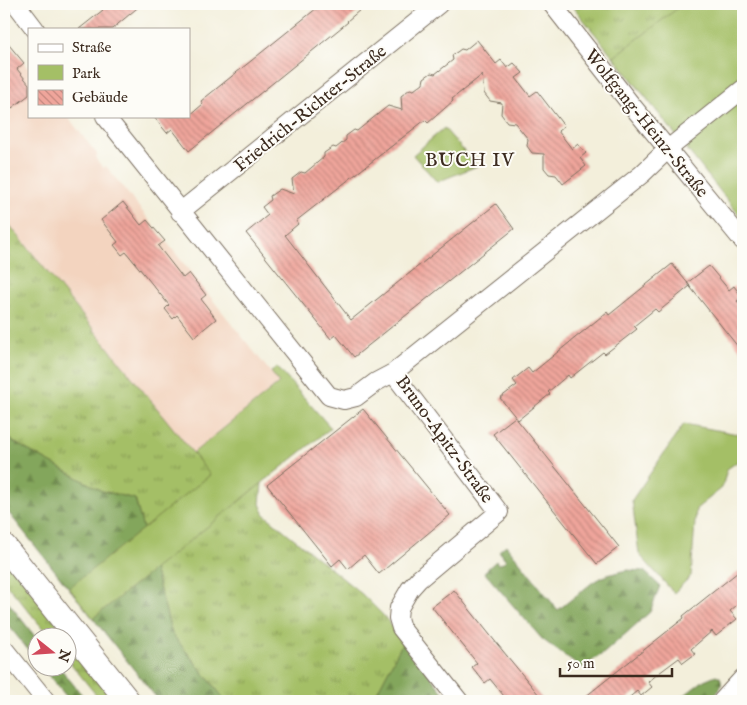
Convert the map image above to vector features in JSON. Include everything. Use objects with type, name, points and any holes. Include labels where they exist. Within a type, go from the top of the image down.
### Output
[{"type":"main road","points":[[4,546],[128,701]]},
{"type":"street","name":"Friedrich-Richter-Straße","points":[[180,212],[439,4]]},
{"type":"street","name":"Wolfgang-Heinz-Straße","points":[[552,4],[743,241]]},
{"type":"street","points":[[21,6],[35,28]]},
{"type":"street","name":"Bruno-Apitz-Straße","points":[[459,701],[405,635],[398,618],[398,608],[419,579],[499,512],[393,373],[642,174],[668,149],[743,89]]},
{"type":"street","points":[[107,118],[329,396],[344,400],[356,397],[376,382],[393,373]]},
{"type":"street","points":[[4,649],[46,701]]},
{"type":"street","points":[[722,701],[743,678]]},
{"type":"shaded area","points":[[4,39],[28,68],[28,118],[69,118],[97,154],[96,159],[98,162],[104,168],[106,166],[279,383],[193,453],[4,218]]},
{"type":"green space","points":[[571,4],[743,4],[667,124]]},
{"type":"green space","points":[[683,4],[743,4],[743,220],[614,57]]},
{"type":"green space","points":[[444,128],[477,166],[437,182],[413,155]]},
{"type":"green space","points":[[4,218],[234,504],[262,483],[260,504],[265,515],[363,595],[383,615],[404,641],[374,701],[226,701],[172,634],[135,499],[102,491],[13,442],[4,430]]},
{"type":"green space","points":[[277,367],[331,428],[93,618],[69,588],[210,475],[193,453],[279,383],[271,372]]},
{"type":"green space","points":[[684,424],[743,435],[743,458],[727,469],[722,488],[696,509],[691,576],[674,593],[639,554],[632,500]]},
{"type":"green space","points":[[4,430],[13,442],[102,491],[135,499],[172,634],[226,701],[159,701],[4,507]]},
{"type":"green space","points":[[506,545],[558,610],[593,582],[607,575],[627,570],[644,571],[660,586],[650,612],[604,653],[581,668],[542,639],[484,572],[496,561],[499,565],[506,560],[499,551]]},
{"type":"green space","points":[[4,557],[61,628],[43,628],[4,581]]},
{"type":"green space","points":[[4,597],[28,628],[28,650],[4,620]]},
{"type":"green space","points":[[403,642],[450,701],[373,700]]},
{"type":"green space","points":[[78,650],[119,701],[101,701],[78,672]]},
{"type":"green space","points":[[716,675],[720,677],[721,684],[719,690],[710,701],[677,701],[704,680]]},
{"type":"green space","points":[[51,678],[68,678],[87,701],[70,701]]},
{"type":"building","points":[[98,4],[142,4],[113,28],[80,28],[103,10]]},
{"type":"building","points":[[322,4],[367,4],[348,22],[189,151],[172,129],[167,133],[155,118],[190,118],[190,115],[203,104],[201,101]]},
{"type":"building","points":[[4,39],[24,63],[17,69],[28,83],[28,96],[12,108],[4,97]]},
{"type":"building","points":[[477,40],[496,64],[501,60],[507,68],[514,63],[523,73],[516,78],[530,96],[537,91],[564,126],[558,131],[572,149],[578,144],[586,153],[580,158],[586,166],[563,184],[556,175],[549,174],[544,168],[544,154],[532,153],[527,146],[528,139],[515,123],[507,122],[501,114],[502,103],[490,101],[484,93],[482,75],[452,99],[453,101],[428,123],[425,120],[296,221],[298,224],[285,235],[351,320],[496,204],[514,229],[354,357],[336,335],[331,339],[246,233],[268,215],[262,207],[271,200],[270,196],[280,189],[294,194],[292,179],[301,172],[305,173],[324,157],[324,153],[333,147],[336,148],[346,140],[346,136],[354,130],[357,131],[388,106],[402,110],[401,96],[410,89],[414,90],[423,83],[424,78],[431,73],[435,74],[453,60],[452,55],[461,49],[465,50]]},
{"type":"building","points":[[123,202],[141,225],[147,220],[165,241],[158,246],[183,278],[189,273],[206,295],[201,299],[216,319],[194,337],[177,315],[173,319],[165,309],[169,305],[126,252],[122,255],[114,245],[118,242],[101,220]]},
{"type":"building","points":[[672,264],[690,286],[658,312],[655,309],[634,326],[637,329],[605,354],[603,352],[570,378],[568,375],[548,392],[550,394],[518,420],[500,398],[517,385],[513,380],[528,368],[532,373],[607,312],[609,315]]},
{"type":"building","points":[[709,266],[729,290],[734,286],[742,297],[737,301],[743,308],[743,353],[687,283]]},
{"type":"building","points":[[363,409],[450,515],[379,574],[364,555],[348,569],[340,559],[332,566],[267,485]]},
{"type":"building","points":[[515,417],[619,547],[597,564],[493,434]]},
{"type":"building","points":[[743,568],[743,600],[730,611],[737,619],[716,636],[712,631],[691,649],[695,654],[683,663],[679,658],[659,673],[648,682],[652,687],[641,696],[637,691],[625,701],[580,701],[684,618],[683,616]]},
{"type":"building","points":[[454,590],[544,701],[508,701],[490,679],[485,683],[472,667],[477,663],[432,607]]},
{"type":"district","name":"BUCH IV","points":[[470,159]]}]
